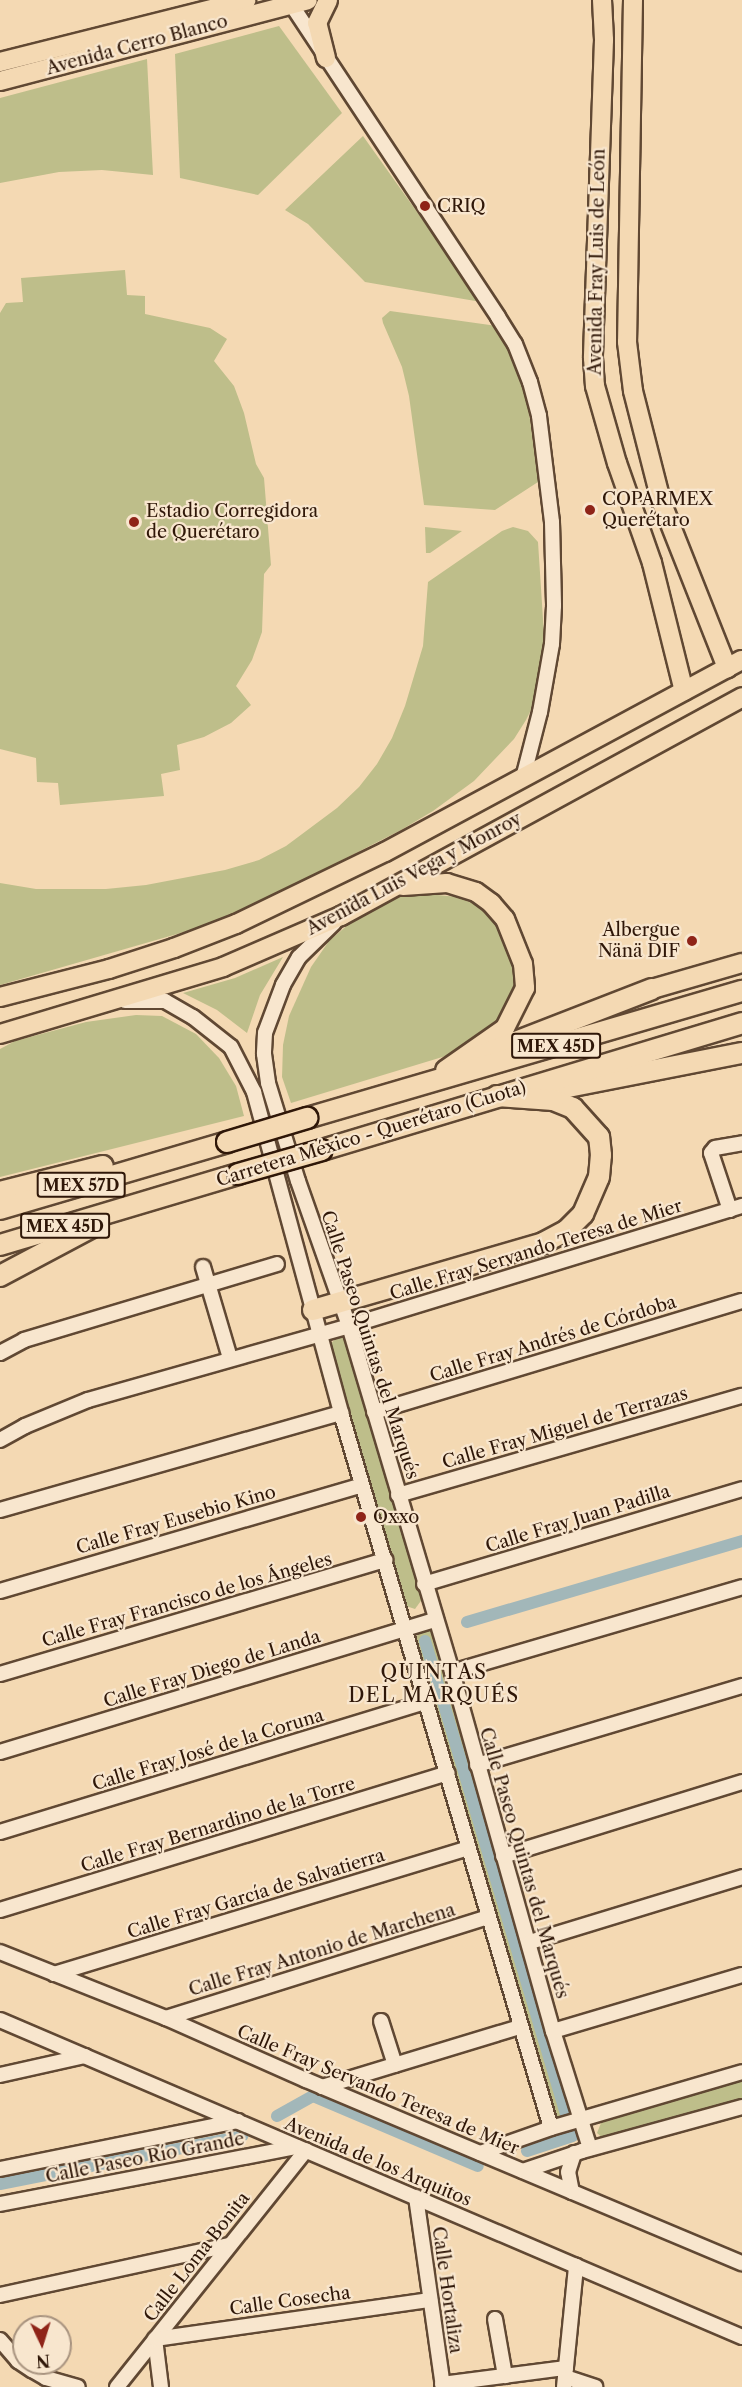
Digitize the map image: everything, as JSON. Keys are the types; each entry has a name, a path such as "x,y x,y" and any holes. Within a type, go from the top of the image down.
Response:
{"highway":[{"path":"369,1100 652,989"},
{"name":"Carretera México - Querétaro (Cuota)","path":"0,1209 742,991"},
{"name":"Carretera México - Querétaro (Cuota)","path":"0,1245 742,1023"},
{"path":"504,1094 549,1091 742,1053"},
{"path":"313,1310 341,1304 543,1243 566,1231 583,1214 599,1177 601,1155 599,1137 573,1108 553,1100 504,1094"},
{"name":"Carretera México - Querétaro (Cuota)","path":"0,1192 104,1166 162,1161"},
{"path":"0,1276 131,1206"}],"main road":[{"name":"Avenida Cerro Blanco","path":"0,62 246,0"},
{"path":"326,58 317,23 328,0"},
{"name":"Avenida Fray Luis de León","path":"602,0 604,40 593,358 596,386 651,562 684,691"},
{"name":"Avenida Fray Luis de León","path":"633,0 627,342 633,391 661,501 734,664"},
{"name":"Avenida Cerro Blanco","path":"0,81 300,2"},
{"path":"611,439 642,433"},
{"name":"Avenida Luis Vega y Monroy","path":"0,997 109,969 174,948 236,924 385,852 734,664"},
{"name":"Avenida Luis Vega y Monroy","path":"0,1032 23,1028 223,967 341,916 742,697"},
{"path":"392,887 447,883 476,892 491,903 505,919 523,964 525,988 505,1028 445,1070"},
{"path":"652,989 742,963"}],"street":[{"path":"300,2 326,58 351,91 515,344 539,416 552,522 554,606 552,644 540,712 523,778"},
{"name":"Calle Paseo Quintas del Marqués","path":"341,916 299,957 283,984 266,1033 264,1054 271,1094 349,1326 434,1620 452,1672 503,1856 530,1942 553,2031 590,2148"},
{"path":"102,1003 165,1001 201,1022 231,1047 254,1092 341,1413 551,2128"},
{"path":"736,1208 711,1153 715,1148 742,1143"},
{"name":"Calle Fray Servando Teresa de Mier","path":"0,1440 26,1426 88,1400 349,1326 736,1208"},
{"path":"0,1353 24,1340 277,1264"},
{"path":"203,1267 230,1358"},
{"name":"Calle Fray Andrés de Córdoba","path":"374,1412 742,1301"},
{"name":"Calle Fray Miguel de Terrazas","path":"398,1495 742,1396"},
{"path":"0,1510 341,1413"},
{"name":"Calle Fray Eusebio Kino","path":"0,1591 362,1485"},
{"name":"Calle Fray Juan Padilla","path":"424,1584 742,1489"},
{"name":"Calle Fray Francisco de los Ángeles","path":"0,1674 385,1560"},
{"path":"452,1672 742,1587"},
{"name":"Calle Fray Diego de Landa","path":"0,1752 434,1620"},
{"path":"477,1765 742,1686"},
{"name":"Calle Fray José de la Coruna","path":"0,1832 426,1702"},
{"name":"Calle Fray Bernardino de la Torre","path":"0,1910 447,1773"},
{"path":"503,1856 742,1782"},
{"name":"Calle Fray García de Salvatierra","path":"54,1974 468,1848"},
{"path":"530,1942 742,1878"},
{"name":"Calle Fray Antonio de Marchena","path":"166,2018 489,1917"},
{"name":"Calle Fray Servando Teresa de Mier","path":"0,1952 166,2018 322,2087 572,2192 738,2258"},
{"path":"553,2031 742,1976"},
{"name":"Avenida de los Arquitos","path":"0,2020 742,2337"},
{"path":"381,2021 395,2064"},
{"path":"322,2087 520,2027"},
{"path":"0,2075 86,2056"},
{"path":"480,2153 551,2128 742,2072"},
{"path":"523,2171 590,2148 742,2107"},
{"name":"Calle Paseo Río Grande","path":"0,2169 238,2121"},
{"name":"Calle Paseo Río Grande","path":"0,2204 301,2148"},
{"name":"Calle Loma Bonita","path":"117,2387 229,2245 301,2148"},
{"path":"572,2192 568,2172 574,2153"},
{"name":"Calle Hortaliza","path":"416,2197 442,2385"},
{"path":"0,2295 229,2245"},
{"path":"565,2378 576,2266"},
{"name":"Calle Cosecha","path":"155,2339 430,2300"},
{"path":"495,2319 504,2376"},
{"path":"155,2339 161,2387"},
{"path":"0,2340 18,2361 32,2370 46,2378 78,2387"},
{"path":"442,2385 504,2376 565,2378 595,2387"}],"green space":[{"path":"279,26 342,113 258,195 180,178 175,54"},
{"path":"147,59 153,175 102,170 59,172 0,183 0,98"},
{"path":"363,136 481,302 365,282 308,224 285,210"},
{"name":"Estadio Corregidora de Querétaro","path":"125,270 127,295 145,296 145,314 210,328 227,339 214,361 234,386 244,413 256,464 264,478 271,565 264,574 262,632 252,660 236,686 251,705 231,723 204,737 177,745 180,770 161,774 164,796 60,805 58,783 37,782 36,758 0,749 0,313 6,303 23,302 21,278"},
{"path":"390,311 497,326 517,368 528,404 538,482 495,510 424,505 409,396 402,367 382,318"},
{"path":"425,527 462,531 430,553 426,553"},
{"path":"513,527 528,531 538,542 545,650 537,698 526,720 514,739 474,781 433,811 401,830 244,910 191,930 0,985 0,883 36,889 106,889 146,885 225,870 259,860 286,846 337,808 359,787 377,764 392,738 405,706 423,646 428,582 502,531"},
{"path":"427,894 458,897 485,909 504,933 513,959 516,987 504,1019 479,1041 449,1055 291,1103 282,1077 283,1045 289,1016 311,967 329,941 350,923 396,897"},
{"path":"283,957 260,995 247,1033 217,1010 183,993 235,978"},
{"path":"136,1015 162,1016 196,1034 219,1058 236,1086 244,1116 0,1177 0,1049 15,1041 86,1022"},
{"path":"336,1338 349,1339 423,1598 415,1609 403,1605 327,1348"},
{"path":"422,1631 432,1631 574,2111 574,2119 561,2122 554,2116 414,1639"},
{"path":"742,2081 742,2101 606,2141 597,2133 601,2123"}],"waterway":[{"path":"467,1622 742,1541"},
{"path":"425,1641 566,2114"},
{"path":"277,2116 313,2096 478,2166"},
{"path":"0,2184 242,2136"},
{"path":"527,2151 573,2136"}],"place":[{"name":"CRIQ","path":"425,206"},
{"name":"COPARMEX Querétaro","path":"590,510"},
{"name":"Estadio Corregidora de Querétaro","path":"134,522"},
{"name":"Albergue Nänä DIF","path":"692,941"},
{"name":"Oxxo","path":"361,1517"}],"district":[{"name":"QUINTAS DEL MARQUÉS","path":"434,1684"}]}
